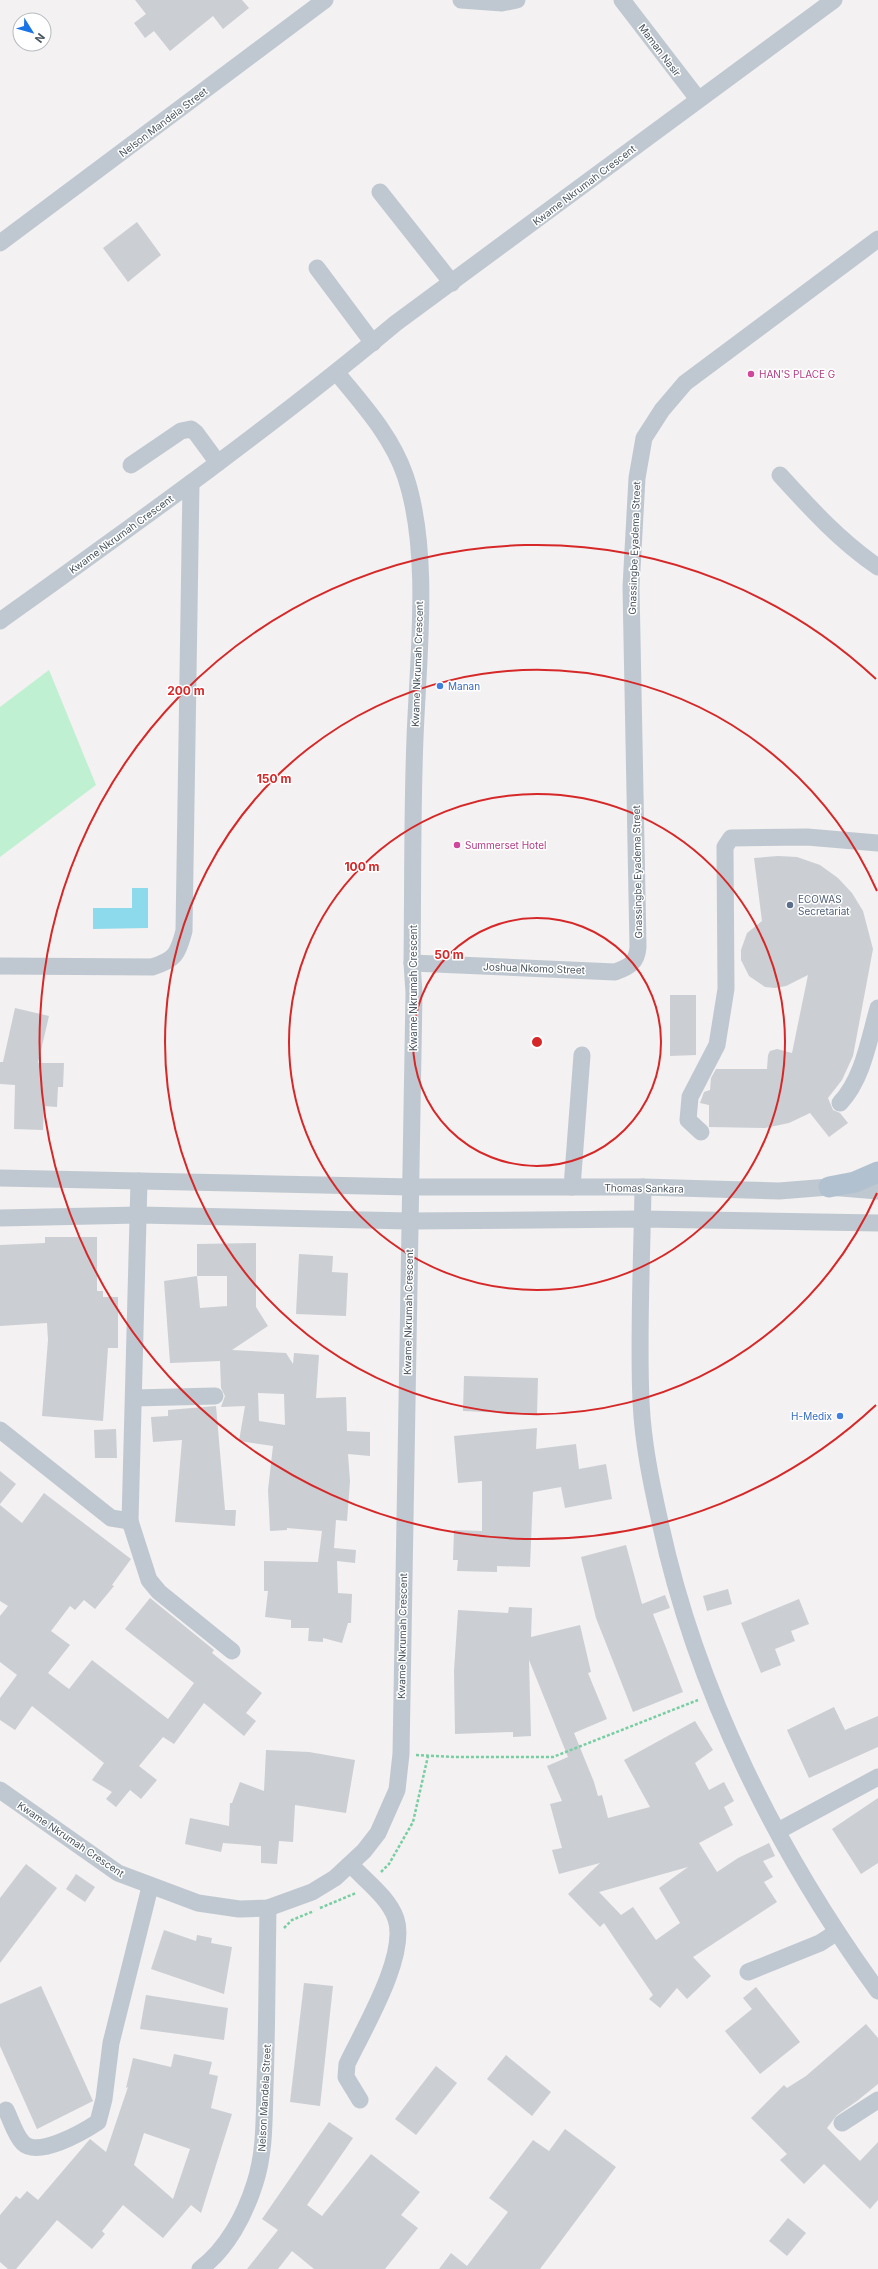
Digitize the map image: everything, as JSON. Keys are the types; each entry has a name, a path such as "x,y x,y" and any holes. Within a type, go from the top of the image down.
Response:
{"main road":[{"path":"829,1187 856,1182 878,1172"}],"street":[{"name":"Nelson Mandela Street","path":"0,243 325,0"},
{"path":"461,0 502,3 517,0"},
{"name":"Maman Nasir","path":"622,0 698,99"},
{"name":"Kwame Nkrumah Crescent","path":"0,622 218,463 337,373 373,343 452,283 698,99 834,0"},
{"path":"380,192 452,283"},
{"name":"Gnassingbe Eyadema Street","path":"630,966 636,959 638,947 631,588 637,478 644,438 662,410 684,383 878,239"},
{"path":"317,268 373,343"},
{"name":"Kwame Nkrumah Crescent","path":"0,1790 118,1873 150,1887 198,1903 239,1909 268,1908 312,1892 335,1878 351,1865 378,1833 397,1790 401,1754 414,993 412,963 414,750 420,580 415,512 405,474 387,436 337,373"},
{"path":"131,465 181,431 191,429 218,463"},
{"path":"780,475 832,530 856,552 878,567"},
{"path":"0,966 152,967 169,962 179,950 184,931 191,483"},
{"path":"701,1132 688,1120 690,1097 717,1045 726,989 725,847 731,838 807,837 878,843"},
{"name":"Joshua Nkomo Street","path":"412,963 615,972 630,966"},
{"path":"840,1103 848,1094 861,1064 878,1008"},
{"path":"572,1187 582,1055"},
{"name":"Thomas Sankara","path":"0,1178 410,1187 643,1187 779,1191 829,1187 878,1191"},
{"path":"138,1181 139,1215 130,1521 148,1580 159,1592 232,1651"},
{"path":"643,1187 641,1403 650,1474 669,1562 687,1625 712,1694 778,1831 807,1885 836,1932 878,1991"},
{"path":"0,1218 139,1215 410,1221 642,1219 878,1223"},
{"path":"134,1398 215,1396"},
{"path":"0,1430 111,1518 130,1521"},
{"path":"778,1831 878,1777"},
{"path":"351,1865 389,1905 396,1919 397,1951 392,1968 346,2064 346,2078 360,2100"},
{"path":"6,2110 20,2139 29,2148 37,2148 66,2140 98,2122 104,2099 111,2043 150,1887"},
{"name":"Nelson Mandela Street","path":"200,2269 209,2262 230,2236 246,2208 255,2182 263,2145 267,2042 268,1908"},
{"path":"748,1972 820,1943 836,1932"},
{"path":"842,2123 878,2100"}],"path":[{"path":"401,1754 428,1756 553,1756 712,1694"},
{"path":"283,1932 292,1920 360,1892 389,1864 413,1822 428,1756"}],"green space":[{"path":"49,670 96,785 0,857 0,707"}],"water":[{"path":"132,888 148,888 148,928 93,929 93,908 132,908"}],"building":[{"path":"135,0 242,0 249,8 223,29 213,16 170,51 154,31 145,38 134,23 146,14"},
{"path":"137,222 161,255 128,282 103,248"},
{"path":"778,856 797,857 820,865 838,878 852,893 863,911 873,949 853,1056 842,1080 828,1098 833,1110 840,1113 848,1123 829,1137 810,1113 789,1123 765,1128 709,1127 709,1105 700,1103 704,1092 710,1090 711,1078 716,1069 767,1069 768,1055 770,1051 777,1049 792,1053 808,975 786,986 775,988 765,987 749,976 741,960 741,950 747,933 762,921 754,858"},
{"path":"670,995 696,995 696,1055 670,1056"},
{"path":"15,1008 49,1016 38,1063 64,1063 63,1087 58,1087 57,1107 44,1106 43,1130 14,1129 15,1085 0,1084 0,1062 3,1062"},
{"path":"45,1237 97,1237 97,1291 103,1291 103,1297 118,1297 118,1348 108,1348 103,1421 42,1416 48,1340 47,1323 0,1326 0,1245 45,1243"},
{"path":"256,1243 256,1307 268,1326 232,1350 286,1353 293,1364 294,1353 319,1355 316,1398 346,1397 347,1431 370,1432 370,1456 348,1454 350,1481 347,1521 336,1520 334,1548 356,1550 355,1563 337,1561 338,1593 352,1594 351,1623 348,1623 342,1643 323,1638 323,1642 308,1641 309,1628 291,1628 291,1620 265,1617 268,1591 264,1591 264,1561 318,1562 322,1531 287,1528 287,1530 270,1531 268,1490 273,1446 239,1441 245,1406 221,1407 225,1396 221,1388 220,1361 170,1363 164,1281 197,1276 197,1244","holes":["197,1276 227,1276 227,1306 200,1308","258,1393 284,1394 285,1425 259,1421"]},
{"path":"299,1254 333,1256 332,1272 348,1273 346,1316 296,1314"},
{"path":"464,1376 538,1378 537,1414 463,1411"},
{"path":"216,1406 225,1510 236,1510 235,1526 175,1522 182,1440 153,1442 151,1417 168,1416 168,1410"},
{"path":"537,1428 536,1449 576,1444 579,1469 606,1464 612,1499 565,1508 561,1487 533,1492 530,1567 497,1566 497,1572 457,1571 458,1560 453,1560 454,1530 482,1531 482,1481 458,1483 454,1436"},
{"path":"116,1429 117,1458 95,1458 94,1430"},
{"path":"0,1471 16,1484 0,1504"},
{"path":"44,1493 131,1559 112,1585 114,1586 95,1609 84,1600 75,1610 70,1606 51,1631 70,1645 48,1673 69,1689 92,1660 168,1719 194,1683 125,1629 150,1598 214,1650 212,1653 262,1693 246,1713 256,1721 244,1736 204,1703 174,1744 163,1737 139,1766 157,1780 141,1799 130,1790 116,1807 106,1799 112,1792 92,1780 104,1763 32,1706 15,1730 0,1720 0,1698 17,1675 0,1662 0,1616 8,1606 0,1601 0,1505 22,1523"},
{"path":"626,1545 642,1604 665,1595 670,1608 653,1614 683,1692 633,1712 596,1618 581,1557"},
{"path":"728,1589 732,1604 707,1611 703,1596"},
{"path":"799,1599 809,1624 791,1631 795,1641 775,1649 781,1665 761,1673 741,1623"},
{"path":"509,1607 532,1608 531,1637 580,1625 591,1672 588,1673 607,1719 574,1733 594,1782 598,1796 602,1795 608,1818 650,1807 624,1760 695,1721 713,1750 695,1763 709,1790 724,1782 734,1801 724,1807 733,1825 699,1843 717,1872 738,1858 769,1843 775,1856 763,1861 773,1877 764,1882 777,1902 693,1957 711,1976 687,1999 677,1988 660,2008 649,1999 653,1995 604,1923 600,1927 568,1894 600,1863 559,1874 552,1850 562,1848 550,1804 562,1801 547,1766 568,1757 529,1660 531,1736 513,1737 513,1732 455,1734 454,1671 458,1610 508,1613","holes":["688,1867 659,1888 680,1923 656,1940 633,1907 621,1915 599,1892"]},
{"path":"834,1707 845,1730 878,1716 878,1747 809,1778 787,1730"},
{"path":"266,1750 309,1752 355,1760 346,1813 295,1805 293,1842 279,1841 277,1864 261,1863 261,1846 223,1843 221,1852 185,1844 190,1818 229,1826 230,1803 232,1803 240,1782 264,1791"},
{"path":"878,1798 878,1863 861,1874 832,1829"},
{"path":"26,1864 57,1888 0,1963 0,1898"},
{"path":"76,1874 95,1887 85,1902 66,1889"},
{"path":"164,1930 196,1941 197,1935 212,1938 211,1943 232,1947 224,1994 151,1969"},
{"path":"304,1983 333,1986 320,2106 290,2102"},
{"path":"41,1986 93,2101 37,2129 0,2046 0,2004"},
{"path":"756,1987 800,2042 760,2074 725,2031 752,2009 743,1998"},
{"path":"146,1995 228,2008 224,2040 140,2029"},
{"path":"866,2024 878,2038 878,2084 837,2115 827,2128 860,2161 878,2142 878,2200 870,2209 824,2164 804,2184 780,2160 787,2154 751,2118 784,2085 787,2088 806,2076"},
{"path":"174,2054 212,2062 209,2074 218,2076 211,2108 232,2114 201,2213 191,2205 163,2238 123,2205 102,2231 105,2234 92,2249 57,2220 16,2269 8,2269 0,2262 0,2215 16,2196 20,2199 27,2191 38,2200 90,2139 106,2152 128,2087 126,2088 133,2058 171,2067","holes":["144,2133 190,2149 173,2199 134,2165"]},
{"path":"506,2055 551,2092 532,2116 487,2079"},
{"path":"436,2066 457,2083 416,2135 395,2119"},
{"path":"329,2122 353,2138 307,2205 322,2216 371,2154 420,2192 401,2215 418,2228 385,2269 314,2269 292,2251 278,2269 247,2269 278,2230 262,2219"},
{"path":"565,2129 616,2167 540,2269 439,2269 451,2253 467,2266 508,2212 489,2198 533,2140 549,2151"},
{"path":"788,2218 806,2233 787,2256 769,2241"}],"place":[{"name":"HAN'S PLACE G","path":"751,374"},
{"name":"Manan","path":"440,686"},
{"name":"Summerset Hotel","path":"457,845"},
{"name":"ECOWAS Secretariat","path":"790,905"},
{"name":"H-Medix","path":"840,1416"}]}
